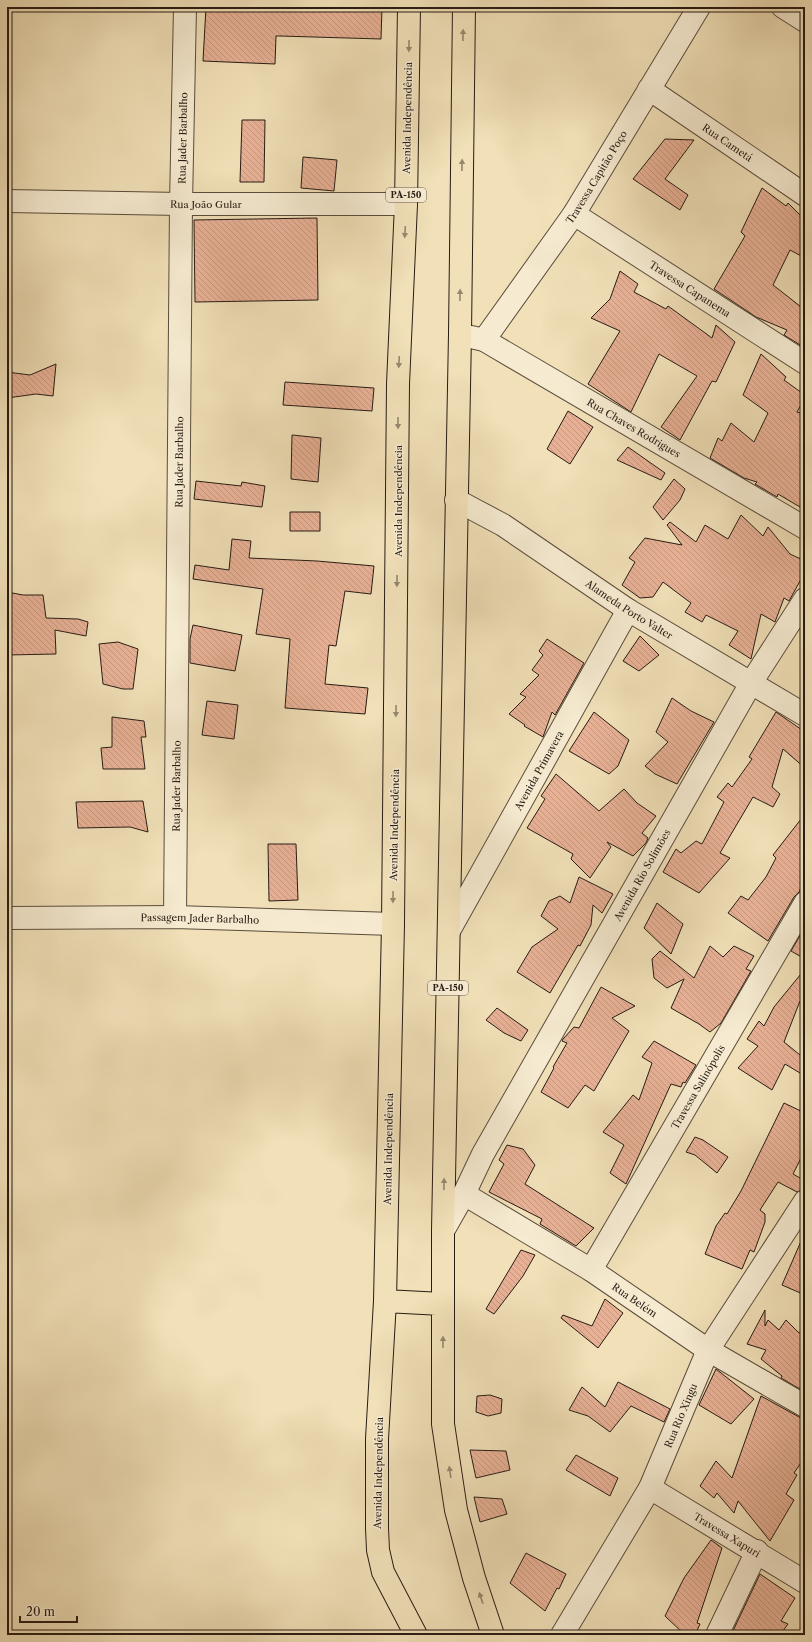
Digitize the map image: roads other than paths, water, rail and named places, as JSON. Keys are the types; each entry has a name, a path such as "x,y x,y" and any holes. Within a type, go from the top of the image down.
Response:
{"main road":[{"name":"Avenida Independência","path":"409,7 406,204 398,384 393,924 385,1301 377,1439 378,1550 383,1572 416,1635"},
{"name":"PA-150","path":"464,7 460,334 443,1231 443,1424 454,1502 474,1578 493,1635"},
{"path":"385,1301 442,1304"}],"street":[{"name":"Rua Jader Barbalho","path":"175,917 185,7"},
{"name":"Travessa Capitão Poço","path":"484,340 574,214 699,7"},
{"path":"782,7 805,21"},
{"name":"Rua Cametá","path":"649,89 805,195"},
{"name":"Rua João Gular","path":"7,201 182,204 406,204"},
{"name":"Travessa Capanema","path":"574,214 805,363"},
{"name":"Rua Chaves Rodrigues","path":"460,334 484,340 805,528"},
{"name":"Alameda Porto Valter","path":"456,500 502,525 628,610 805,715"},
{"name":"Avenida Rio Solimões","path":"464,1194 483,1154 751,683 805,599"},
{"name":"Avenida Primavera","path":"449,931 628,610"},
{"name":"Travessa Salinópolis","path":"591,1270 805,903"},
{"name":"Passagem Jader Barbalho","path":"7,918 175,917 393,924"},
{"path":"443,1231 464,1194"},
{"name":"Rua Belém","path":"464,1194 591,1270 708,1350 805,1406"},
{"name":"Rua Rio Xingu","path":"562,1635 650,1488 708,1350 798,1230 805,1200"},
{"name":"Travessa Xapuri","path":"650,1488 757,1551 805,1582"},
{"path":"717,1635 757,1551"}]}
